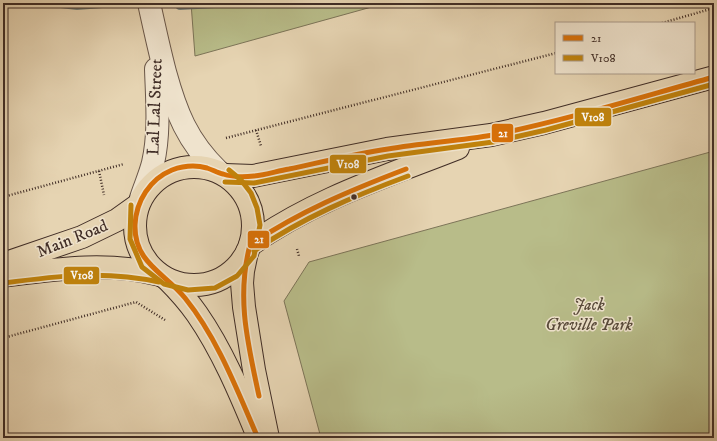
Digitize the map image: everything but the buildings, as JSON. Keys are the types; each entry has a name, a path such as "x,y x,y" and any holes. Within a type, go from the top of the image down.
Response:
{"main road":[{"path":"258,438 230,373 197,314 164,277 146,261 137,244 134,225 140,202 147,189 155,181 174,169 185,167 196,166 221,173 253,176 387,149 491,135 544,123 714,76"},
{"path":"164,277 182,284 190,285 206,284 221,278 240,263 249,247 287,221 335,197 491,135"},
{"path":"221,173 240,188 249,206 253,225 243,271 244,307 254,370 268,438"},
{"name":"Main Road","path":"3,264 82,237 116,220 140,202"},
{"name":"Main Road","path":"3,276 66,267 85,266 143,270 164,277"}],"street":[{"name":"Lal Lal Street","path":"149,3 156,38 173,99 182,123 189,137 203,156 221,173"},
{"name":"Lal Lal Street","path":"140,202 153,163 155,148 157,112 156,38"}],"path":[{"path":"665,22 714,8"},
{"path":"220,140 555,53"},
{"path":"3,197 130,162"},
{"path":"3,338 136,302 168,322 197,314"}],"green space":[{"path":"191,3 386,3 195,56"},
{"name":"Jack Greville Park","path":"714,151 714,438 321,438 284,301 309,262"}],"waterway":[{"path":"61,3 77,5 102,3"},
{"path":"180,5 215,3"}],"transit line":[{"name":"21","path":"258,438 226,365 207,330 185,298 152,266 140,249 136,238 136,216 141,199 157,179 172,170 190,166 207,168 230,176 243,177 376,151 493,135 576,115 714,77"},
{"name":"V108","path":"225,182 254,183 388,156 493,142 546,130 714,84"},
{"name":"21","path":"259,396 245,321 244,284 250,245 287,222 325,202 406,169"},
{"name":"V108","path":"131,205 130,239 142,267 164,284 188,290 215,288 237,276 254,256 260,225 257,208 251,193 241,180 229,170"},
{"name":"V108","path":"254,251 272,239 310,218 408,176"},
{"name":"V108","path":"4,283 81,275 119,276 159,282"}]}
